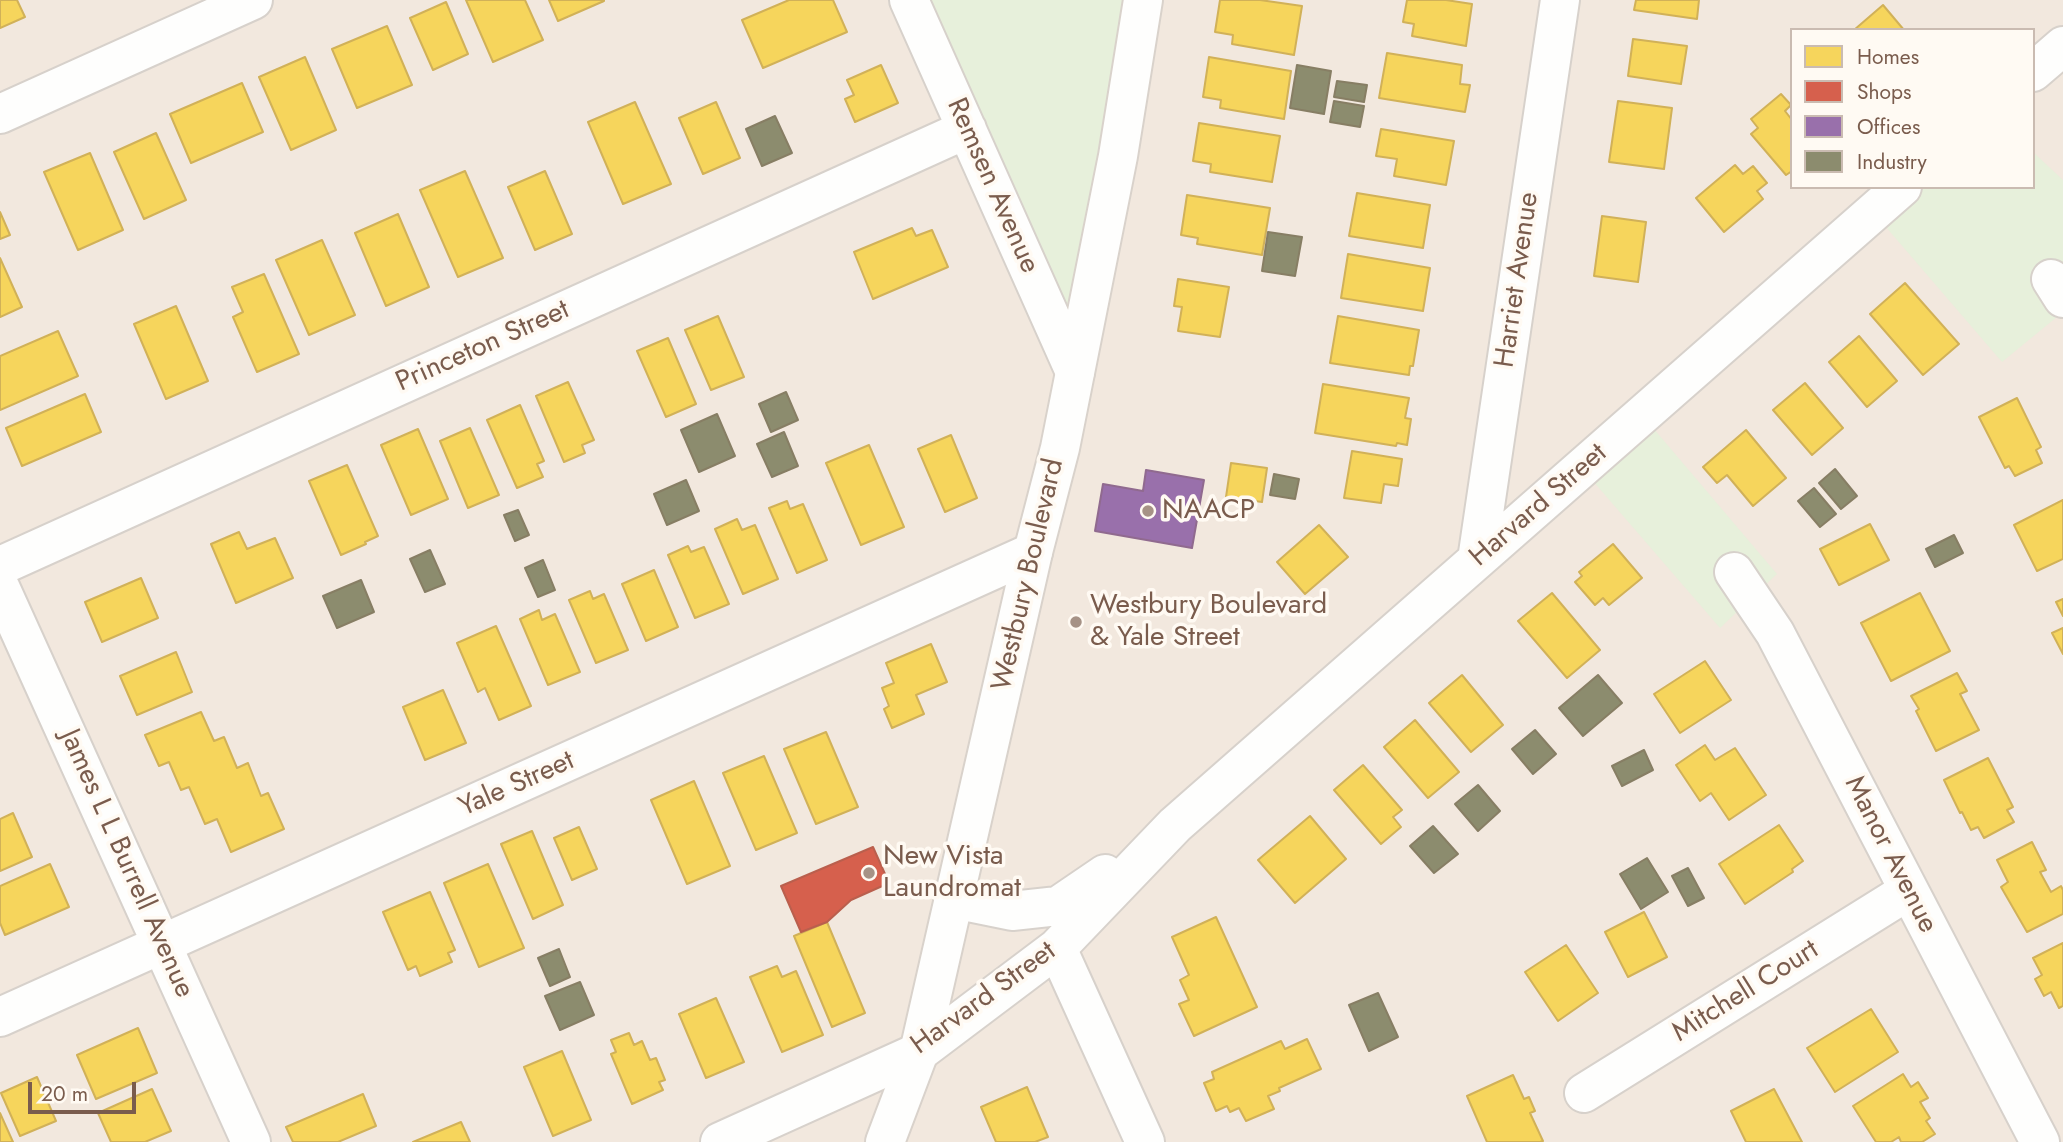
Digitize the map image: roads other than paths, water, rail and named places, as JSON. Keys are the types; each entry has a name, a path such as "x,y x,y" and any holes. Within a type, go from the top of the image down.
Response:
{"street":[{"path":"0,114 253,0"},
{"name":"Remsen Avenue","path":"909,0 1074,372"},
{"name":"Westbury Boulevard","path":"885,1142 919,1052 1059,448 1118,156 1143,0"},
{"name":"Harriet Avenue","path":"1477,561 1560,0"},
{"path":"2035,70 2063,46"},
{"name":"Princeton Street","path":"0,566 967,129"},
{"name":"Harvard Street","path":"720,1142 919,1052 1057,948 1175,825 1900,189"},
{"name":"Yale Street","path":"0,1017 1033,552"},
{"name":"Manor Avenue","path":"1734,572 1775,633 2039,1142"},
{"name":"James L L Burrell Avenue","path":"0,587 251,1142"},
{"name":"Harvard Street","path":"954,899 1012,911 1058,906 1175,825"},
{"name":"Mitchell Court","path":"1584,1093 1908,891"},
{"path":"1057,948 1145,1142"}],"place":[{"name":"NAACP","path":"1148,511"},
{"name":"Westbury Boulevard & Yale Street","path":"1076,622"},
{"name":"New Vista Laundromat","path":"869,873"}]}
